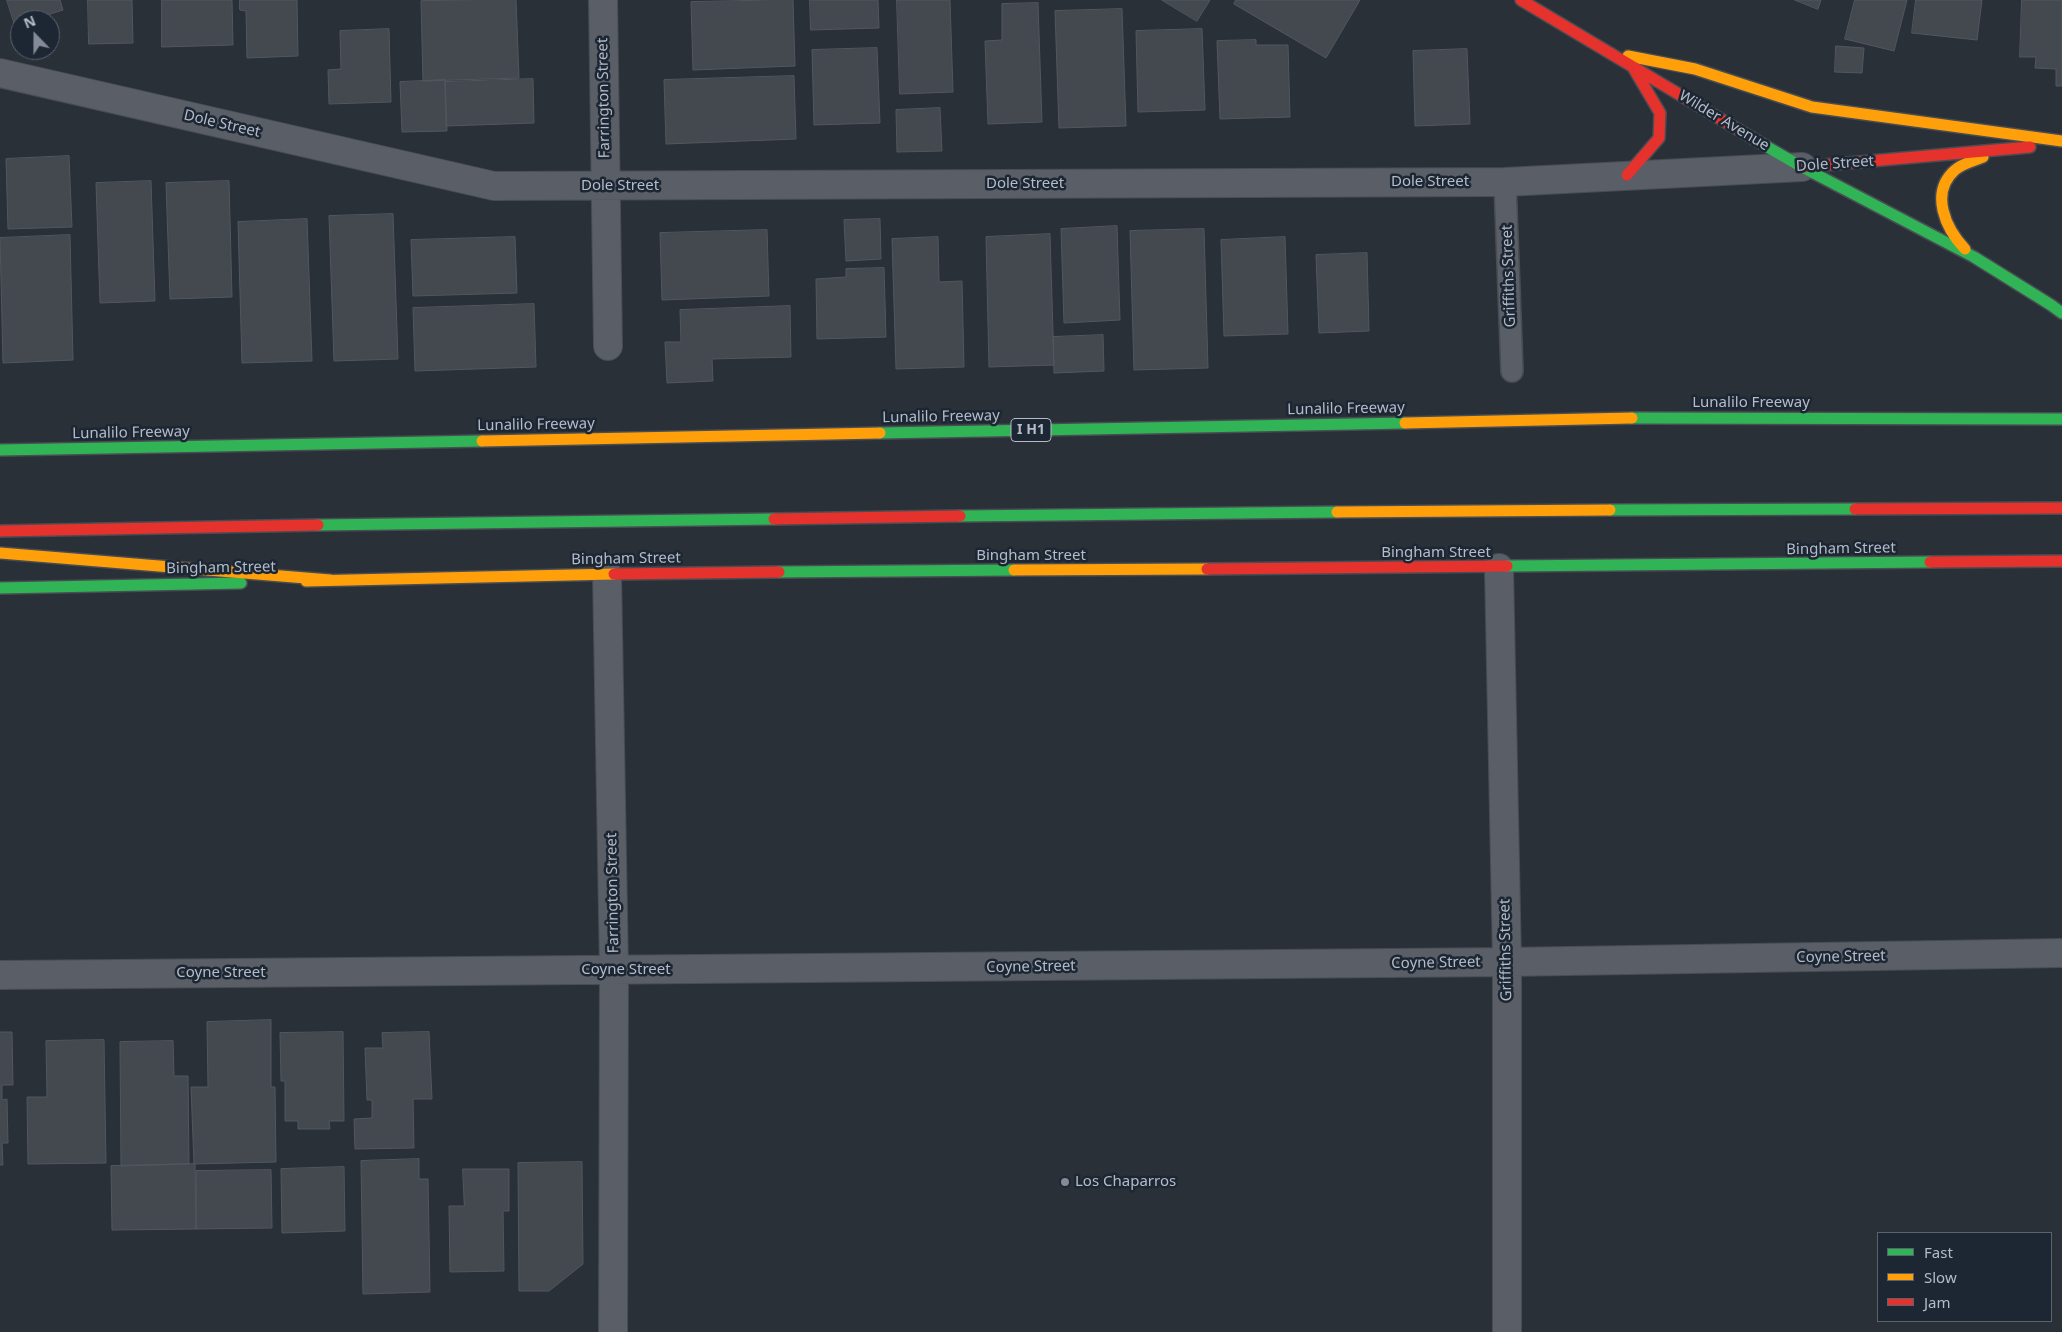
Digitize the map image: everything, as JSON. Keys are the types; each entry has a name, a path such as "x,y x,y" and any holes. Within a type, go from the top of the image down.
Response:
{"main road":[{"name":"Wilder Avenue","path":"1521,0 1802,167 1974,258 2058,308"},
{"path":"1610,53 1695,69 1751,89 1812,107 2062,142"},
{"path":"1627,176 1658,138 1660,112 1632,66"},
{"name":"Dole Street","path":"1802,167 1993,152 2062,142"},
{"path":"1974,258 1955,240 1942,219 1942,192 1952,171 1993,152"},
{"name":"Lunalilo Freeway","path":"0,450 1692,417 2062,419"},
{"path":"0,532 666,518 1660,509 2062,508"},
{"path":"0,554 330,580"},
{"name":"Bingham Street","path":"0,588 607,574 1499,568 2062,561"}],"street":[{"name":"Farrington Street","path":"603,0 608,346"},
{"name":"Dole Street","path":"0,73 494,186 1505,182 1802,167"},
{"name":"Griffiths Street","path":"1499,568 1507,962 1507,1332"},
{"name":"Farrington Street","path":"607,574 614,970 613,1332"},
{"name":"Coyne Street","path":"0,974 1507,962 2062,953"}],"lane":[{"name":"Griffiths Street","path":"1505,182 1512,371"}],"building":[{"path":"7,0 60,0 63,10 60,11 10,10"},
{"path":"88,0 132,0 133,43 89,44"},
{"path":"162,0 232,0 233,45 162,47"},
{"path":"240,0 297,0 298,56 247,58 246,11 240,10"},
{"path":"516,0 519,78 423,81 421,1"},
{"path":"793,0 795,66 693,70 691,2"},
{"path":"810,0 878,0 879,28 811,30"},
{"path":"897,0 950,0 953,92 900,94"},
{"path":"1162,0 1210,0 1197,21"},
{"path":"1236,0 1360,0 1326,58 1234,4"},
{"path":"1795,0 1821,0 1818,9"},
{"path":"1855,0 1907,0 1894,51 1845,39"},
{"path":"1916,0 1982,0 1977,40 1912,33"},
{"path":"2022,0 2062,0 2062,86 2056,86 2056,69 2035,68 2036,57 2020,57"},
{"path":"1038,3 1042,122 988,124 985,41 1002,40 1002,4"},
{"path":"1122,9 1126,126 1059,128 1055,11"},
{"path":"389,29 391,102 329,104 328,70 341,69 340,31"},
{"path":"1202,29 1205,110 1138,112 1136,31"},
{"path":"1256,40 1256,45 1288,45 1290,117 1220,119 1217,41"},
{"path":"1836,46 1864,48 1862,73 1835,72"},
{"path":"877,48 880,123 814,125 812,50"},
{"path":"1467,49 1470,124 1415,126 1413,51"},
{"path":"794,76 796,139 666,144 664,80"},
{"path":"533,79 534,123 446,126 445,82"},
{"path":"445,80 447,131 402,132 400,82"},
{"path":"940,108 942,151 897,152 896,110"},
{"path":"69,156 72,227 8,229 6,159"},
{"path":"151,181 155,301 100,303 96,183"},
{"path":"229,181 232,297 170,299 166,183"},
{"path":"393,214 398,359 334,361 329,216"},
{"path":"307,219 312,361 242,363 238,222"},
{"path":"880,219 881,259 846,261 844,220"},
{"path":"1117,226 1120,320 1064,323 1061,229"},
{"path":"1204,229 1208,368 1134,370 1130,231"},
{"path":"767,230 769,296 662,300 660,233"},
{"path":"1050,234 1054,365 989,367 986,237"},
{"path":"70,235 73,360 3,363 0,238"},
{"path":"515,237 517,293 413,296 411,240"},
{"path":"938,237 939,282 962,281 964,367 896,369 892,239"},
{"path":"1285,237 1288,334 1224,336 1221,240"},
{"path":"1367,253 1369,331 1319,333 1316,255"},
{"path":"884,268 886,337 817,339 816,279 846,277 846,269"},
{"path":"534,304 536,367 415,371 413,308"},
{"path":"790,306 791,357 712,359 713,381 667,383 665,342 681,342 680,310"},
{"path":"1103,335 1104,371 1054,373 1053,337"},
{"path":"271,1020 271,1087 275,1087 276,1162 194,1164 191,1087 208,1087 207,1022"},
{"path":"0,1032 12,1032 13,1085 2,1085 2,1100 7,1099 8,1143 2,1143 3,1165 0,1165"},
{"path":"343,1032 344,1121 329,1121 330,1129 298,1129 298,1121 285,1121 285,1081 281,1081 280,1033"},
{"path":"429,1032 432,1099 413,1099 414,1148 355,1149 354,1119 372,1118 372,1100 367,1100 365,1048 383,1048 382,1033"},
{"path":"104,1040 106,1163 28,1164 27,1097 47,1097 46,1041"},
{"path":"173,1041 174,1076 188,1076 189,1164 121,1166 120,1042"},
{"path":"419,1159 419,1179 428,1179 430,1292 363,1294 361,1161"},
{"path":"582,1162 583,1264 549,1291 519,1291 518,1163"},
{"path":"195,1164 196,1229 112,1230 111,1166"},
{"path":"344,1167 345,1231 282,1233 281,1169"},
{"path":"463,1169 509,1169 509,1211 503,1211 504,1271 450,1272 449,1206 464,1206"},
{"path":"271,1170 272,1228 196,1229 196,1171"}],"traffic: fast":[{"path":"1764,145 1802,167 1974,257 2051,305"},
{"path":"2051,305 2062,313"},
{"path":"1632,418 2062,419"},
{"path":"880,433 1405,423"},
{"path":"0,450 482,441"},
{"path":"1610,510 1855,509"},
{"path":"960,516 1337,512"},
{"path":"318,525 774,519"},
{"path":"1507,566 1930,562"},
{"path":"779,572 1014,570"},
{"path":"0,588 241,583"}],"traffic: slow":[{"path":"1628,56 1695,69 1812,107 2062,141"},
{"path":"1965,249 1952,231 1943,211 1943,189 1947,179 1955,170 1983,157"},
{"path":"1405,423 1632,418"},
{"path":"482,441 880,433"},
{"path":"1337,512 1610,510"},
{"path":"0,553 330,580"},
{"path":"1014,570 1207,569"},
{"path":"306,581 614,574"}],"traffic: jam":[{"path":"1521,0 1764,145"},
{"path":"1627,175 1659,138 1660,113 1634,69"},
{"path":"1802,167 2030,147"},
{"path":"1855,509 2062,508"},
{"path":"774,519 960,516"},
{"path":"0,531 318,525"},
{"path":"1930,562 2062,561"},
{"path":"1207,569 1507,566"},
{"path":"614,574 779,572"}],"place":[{"name":"Los Chaparros","path":"1065,1182"}]}
